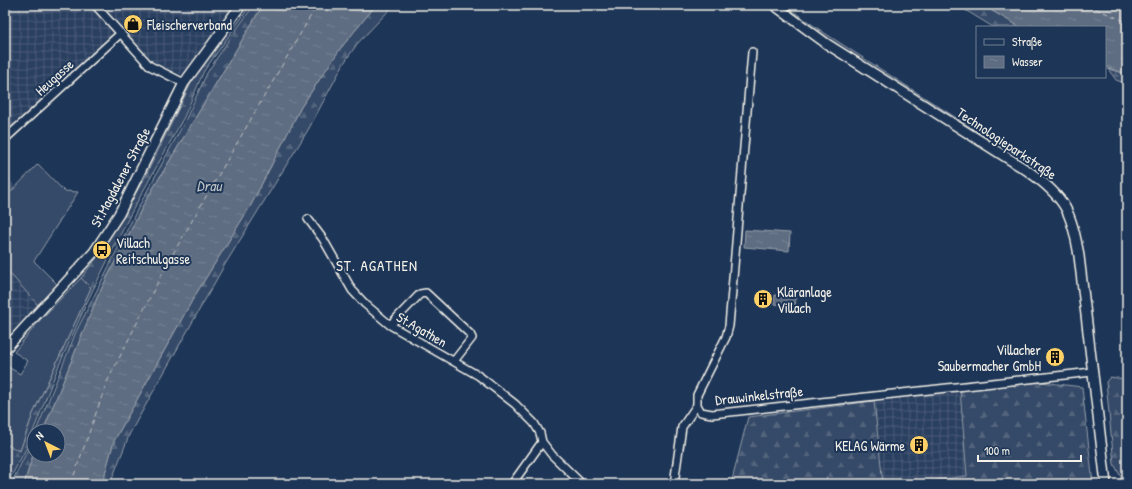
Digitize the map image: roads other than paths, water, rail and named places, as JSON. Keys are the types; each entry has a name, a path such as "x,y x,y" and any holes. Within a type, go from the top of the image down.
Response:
{"street":[{"path":"95,5 150,66 184,84"},
{"name":"St.Magdalener Straße","path":"5,350 94,252 119,214 184,84 241,5"},
{"name":"Technologieparkstraße","path":"774,5 827,44 1028,171 1052,188 1060,198 1072,220 1076,236 1106,484"},
{"name":"Heugasse","path":"5,139 121,33"},
{"name":"Drauwinkelstraße","path":"752,52 729,326 726,337 701,384 697,396 697,405 701,412 712,414 1092,372"},
{"name":"St.Agathen","path":"308,219 324,239 352,290 365,304 390,325 441,356 454,361 479,376 514,404 534,423 540,433 542,442 552,454 582,484"},
{"path":"390,325 420,294 426,293 470,334 472,338 470,343 454,361"},
{"path":"674,484 682,428 697,405"},
{"path":"512,484 542,442"}],"water":[{"name":"Drau","path":"263,5 376,5 340,49 301,107 251,205 194,297 114,441 102,484 24,484 31,463 66,463 66,423 46,423 97,298 145,202"},
{"path":"982,5 1127,5 1127,74 1106,67 1106,26 1018,26"},
{"path":"745,230 790,233 789,251 744,247"},
{"path":"775,295 796,297 795,306 774,304"}],"place":[{"name":"Fleischerverband","path":"133,24"},
{"name":"Villach Reitschulgasse","path":"102,250"},
{"name":"Kläranlage Villach","path":"763,299"},
{"name":"Villacher Saubermacher GmbH","path":"1055,357"},
{"name":"KELAG Wärme","path":"919,445"}],"district":[{"name":"ST. AGATHEN","path":"377,265"}]}
